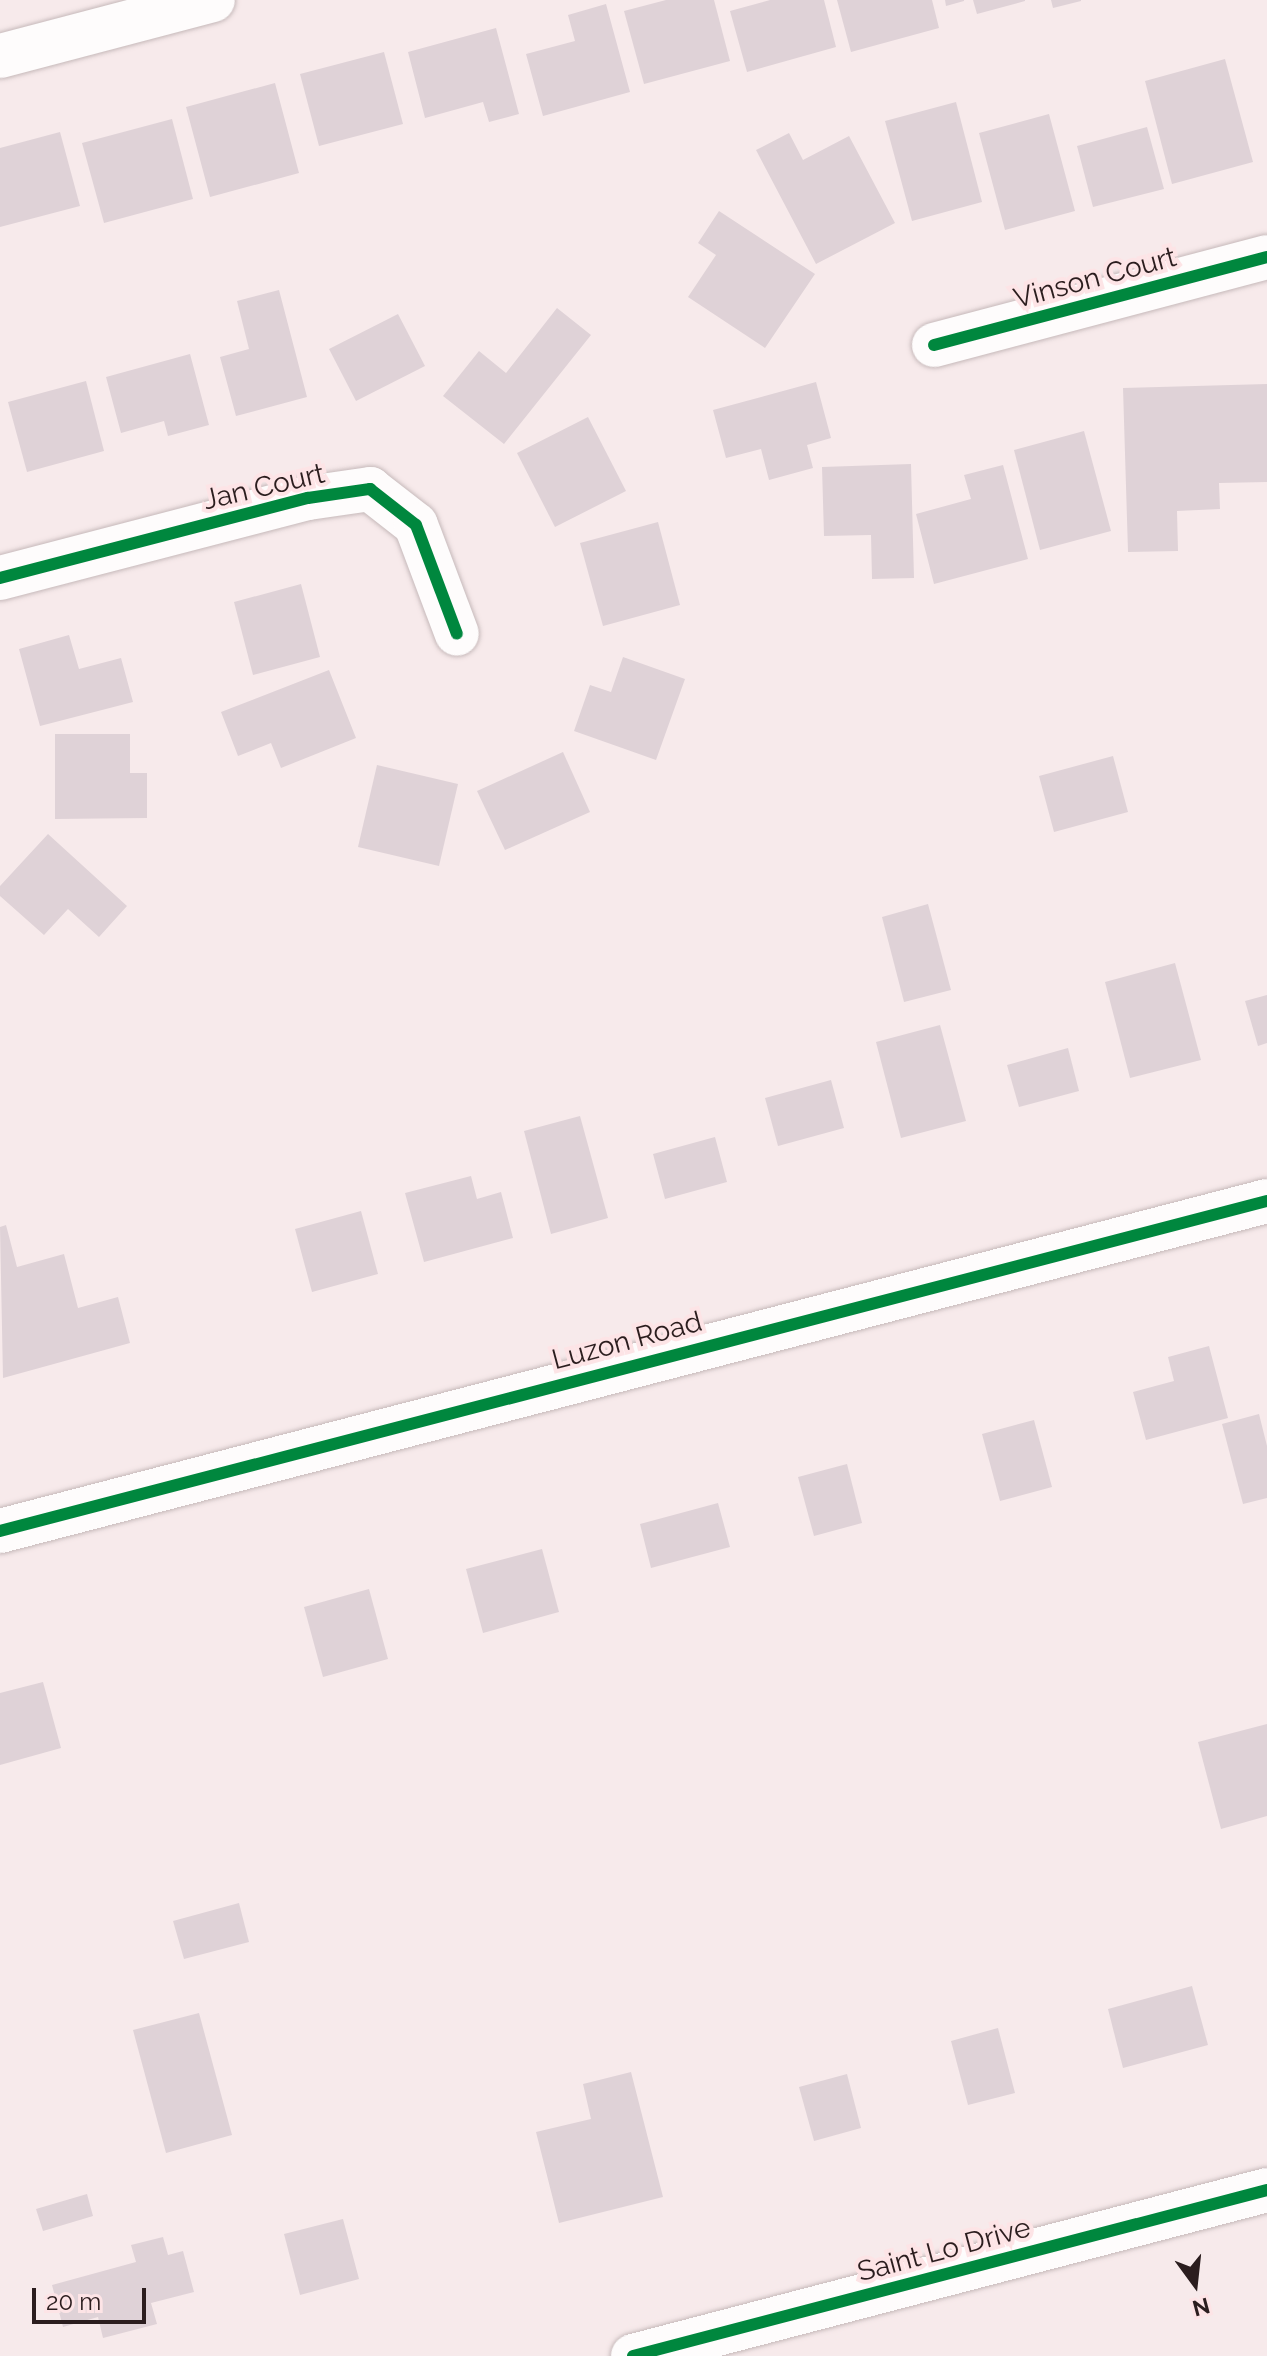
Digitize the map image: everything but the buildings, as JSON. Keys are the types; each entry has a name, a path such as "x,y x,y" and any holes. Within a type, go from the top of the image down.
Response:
{"street":[{"path":"0,56 213,0"},
{"name":"Vinson Court","path":"934,345 1267,257"},
{"name":"Jan Court","path":"0,578 308,498 370,489 416,525 457,634"},
{"name":"Luzon Road","path":"0,1531 1267,1201"},
{"name":"Saint Lo Drive","path":"633,2356 1267,2190"}],"cycle path":[{"path":"934,345 1267,257"},
{"path":"0,578 308,498 370,489 416,525 457,634"},
{"path":"0,1531 1267,1201"},
{"path":"633,2356 1267,2190"}]}
